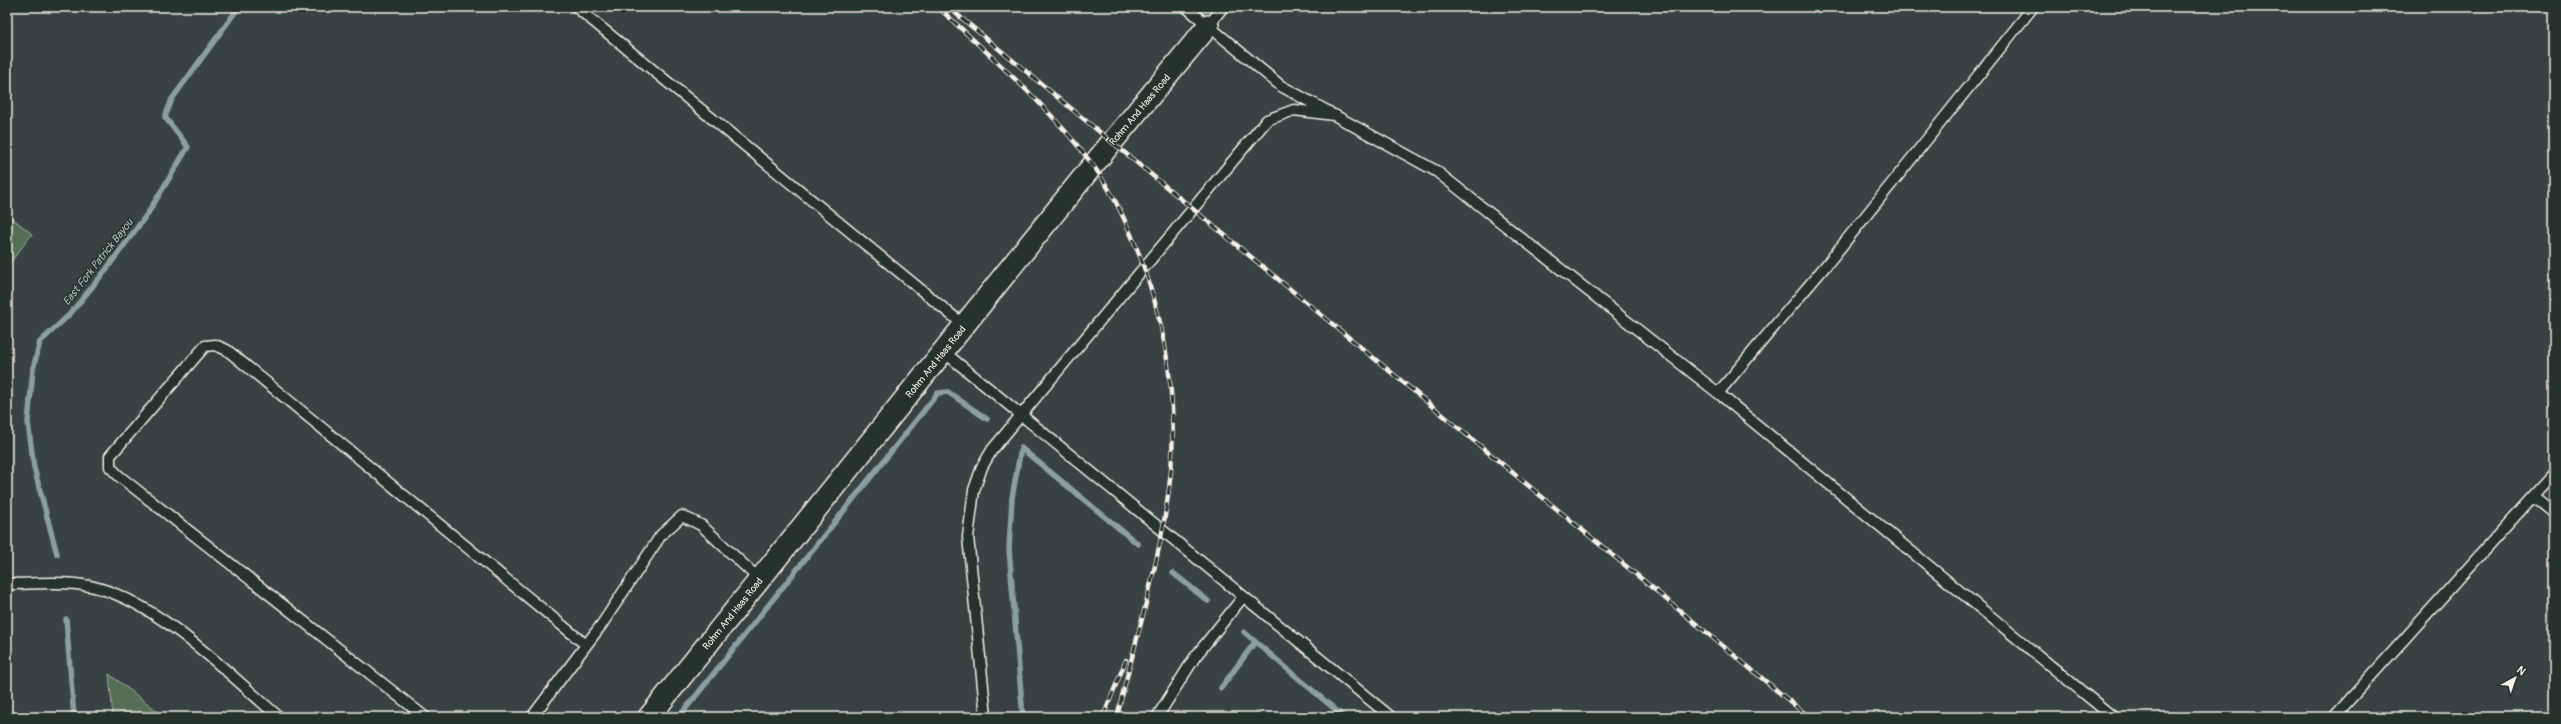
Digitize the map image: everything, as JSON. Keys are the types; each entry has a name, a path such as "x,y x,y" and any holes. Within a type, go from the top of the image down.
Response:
{"street":[{"name":"Rohm And Haas Road","path":"649,717 1208,26"}],"lane":[{"path":"576,7 965,326"},
{"path":"1186,7 1281,86 1436,172 1718,393 2114,717"},
{"name":"Rohm And Haas Road","path":"1208,26 1223,7"},
{"path":"1718,393 1828,263 2033,7"},
{"path":"986,717 968,537 969,515 974,490 982,467 992,450 1267,120 1294,110 1334,115"},
{"path":"425,717 119,476 110,467 110,456 205,346 215,345 227,350 586,645"},
{"path":"944,352 1391,717"},
{"path":"2334,717 2554,473"},
{"path":"2533,497 2554,514"},
{"path":"532,717 586,645 662,535 682,516 701,525 760,580"},
{"path":"7,584 71,584 98,588 126,599 153,614 181,635 279,717"},
{"path":"1157,717 1195,657 1243,597"}],"shaded area":[{"path":"7,7 2554,7 2554,717 7,717"}],"green space":[{"path":"7,214 32,234 7,267"},
{"path":"109,674 165,717 113,717"}],"waterway":[{"name":"East Fork Patrick Bayou","path":"57,554 34,468 28,422 33,369 40,342 70,314 105,271 148,213 188,147 165,117 172,99 239,7"},
{"path":"679,717 938,393 948,392 987,419"},
{"path":"1023,717 1009,549 1012,498 1021,448 1138,544"},
{"path":"1173,573 1208,601"},
{"name":"East Fork Patrick Bayou","path":"66,619 74,717"},
{"path":"1244,632 1344,717"},
{"path":"1221,688 1255,642"}],"railway":[{"path":"938,7 1038,102 1075,142 1100,175 1126,222 1141,259 1157,311 1168,364 1171,391 1171,471 1162,533 1117,717"},
{"path":"948,7 1809,717"},
{"path":"1103,717 1126,660"}]}
